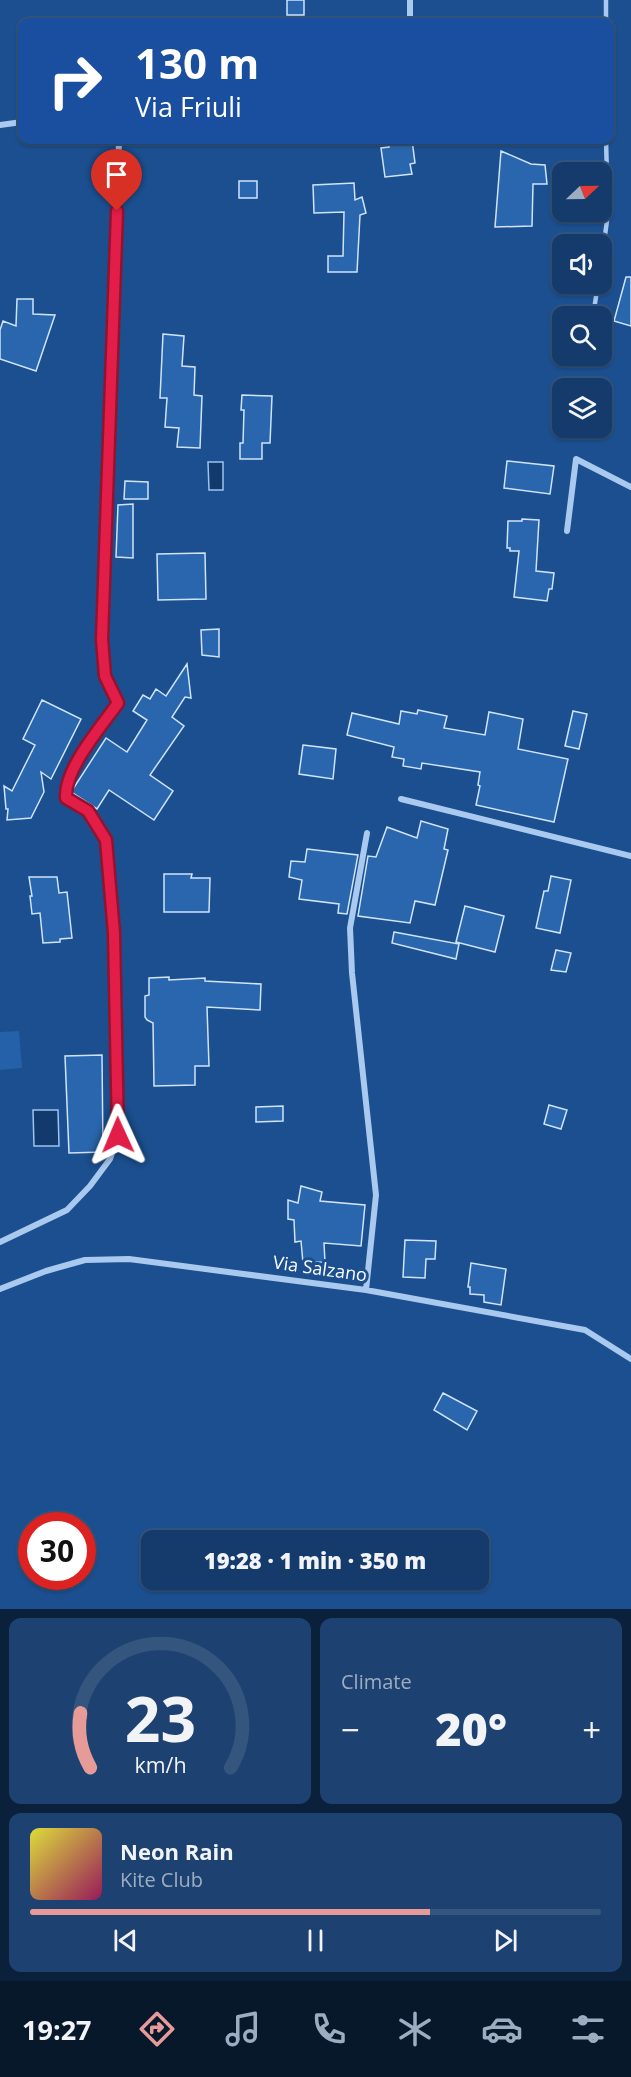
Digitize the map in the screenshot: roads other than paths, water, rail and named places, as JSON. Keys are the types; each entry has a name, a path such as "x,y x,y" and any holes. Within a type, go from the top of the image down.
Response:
{"street":[{"path":"410,0 410,18"},
{"path":"0,125 18,123"},
{"path":"102,639 119,144"},
{"path":"567,531 576,459 631,487"},
{"path":"0,1242 67,1210 90,1186 110,1159 118,1135 114,933 106,840 88,811 66,798 65,787"},
{"path":"401,799 631,856"},
{"path":"366,1290 376,1195 353,985 350,928 367,832"},
{"name":"Via Salzano","path":"0,1289 46,1271 85,1260 129,1259 366,1290 585,1330 631,1359"}],"lane":[{"path":"606,0 606,18"},
{"path":"605,234 608,213 606,144"},
{"path":"65,787 76,763 118,703 105,676 102,639"}]}
